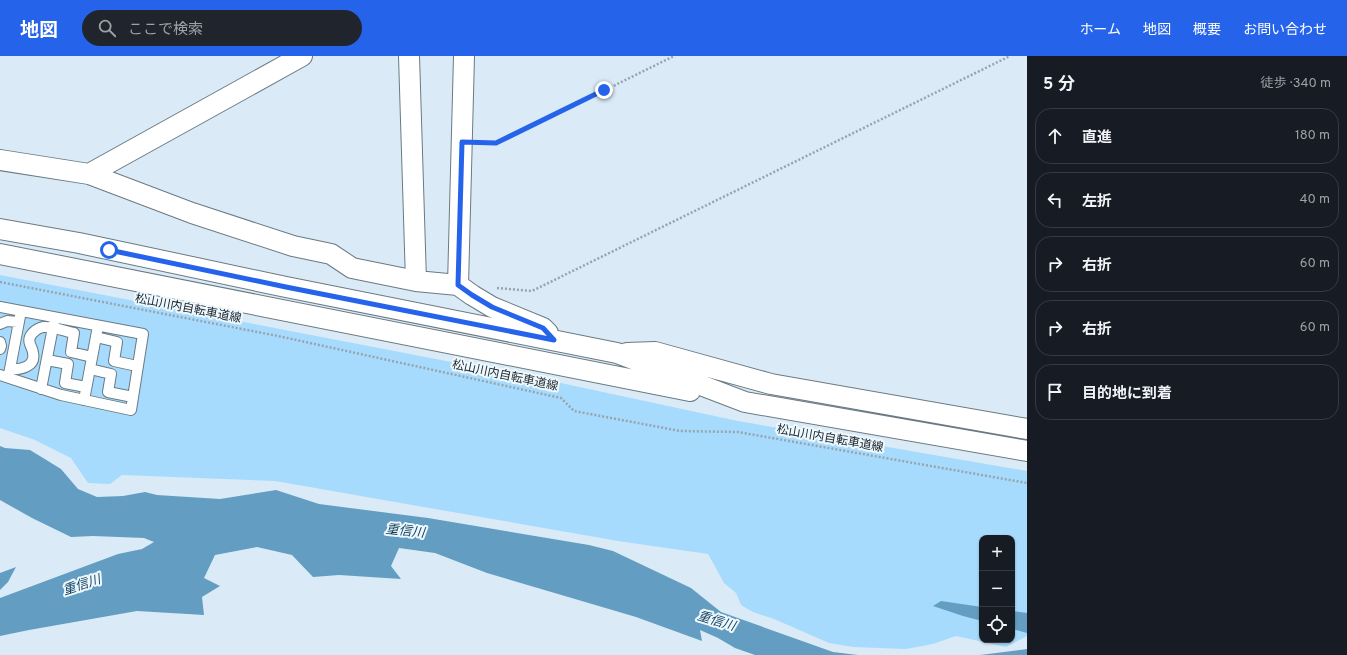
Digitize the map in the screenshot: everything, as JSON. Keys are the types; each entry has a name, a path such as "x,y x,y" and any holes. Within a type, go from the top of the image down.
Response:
{"street":[{"path":"89,174 302,56"},
{"path":"409,56 416,281"},
{"path":"458,285 464,56"},
{"path":"0,160 89,174 192,214 293,246 332,254 352,268 416,281 458,285 492,307 543,328 554,340"},
{"path":"0,229 617,353 745,402"},
{"path":"0,254 745,402 1027,451"},
{"path":"617,353 655,352 771,384 1027,429"}],"lane":[{"path":"0,307 143,334 130,410 61,395 41,389 6,374"},
{"path":"6,374 21,311"},
{"path":"41,389 56,317"},
{"path":"0,324 7,321 18,322"},
{"path":"84,400 98,326"},
{"path":"6,374 28,367 32,362 34,358 29,343 32,333 36,329 53,328 74,333 70,352 92,357"},
{"path":"96,337 117,342 114,361 138,366"},
{"path":"0,342 0,349"},
{"path":"47,360 68,364 65,383 86,387"},
{"path":"90,369 112,374 108,392 133,397"}],"path":[{"path":"462,142 496,143 674,56"},
{"path":"495,288 532,291 1010,56"},
{"name":"松山川内自転車道線","path":"0,282 278,336 561,398 574,411 680,431 738,432 1027,483"}],"shaded area":[{"path":"0,275 561,383 738,421 1027,471 1027,636 1015,642 1015,535 979,535 979,641 956,636 933,644 906,649 853,647 829,643 774,619 753,612 741,605 736,593 724,583 708,554 618,541 275,481 122,475 110,484 88,483 71,458 35,440 0,428"},
{"path":"988,643 1014,643 1006,647"}],"water":[{"name":"重信川","path":"0,446 5,448 30,450 61,469 78,489 97,497 123,496 145,492 157,495 220,499 276,490 319,504 428,518 589,545 613,551 691,588 721,612 833,652 858,655 755,655 735,648 700,630 702,641 636,617 487,573 435,553 399,548 391,566 401,579 339,575 313,577 292,555 257,547 215,555 204,578 220,586 202,597 204,615 137,611 0,636 0,598 118,554 142,549 154,542 144,538 93,536 71,537 0,500"},
{"path":"16,567 8,582 0,590 0,573"},
{"path":"941,601 979,607 979,620 963,616 933,606"},
{"path":"1015,611 1027,613 1027,633 1015,630"},
{"path":"1027,649 1027,655 980,655"}],"route":[{"path":"109,250 554,340 543,328 492,307 458,285 462,142 496,143 604,90"}]}
